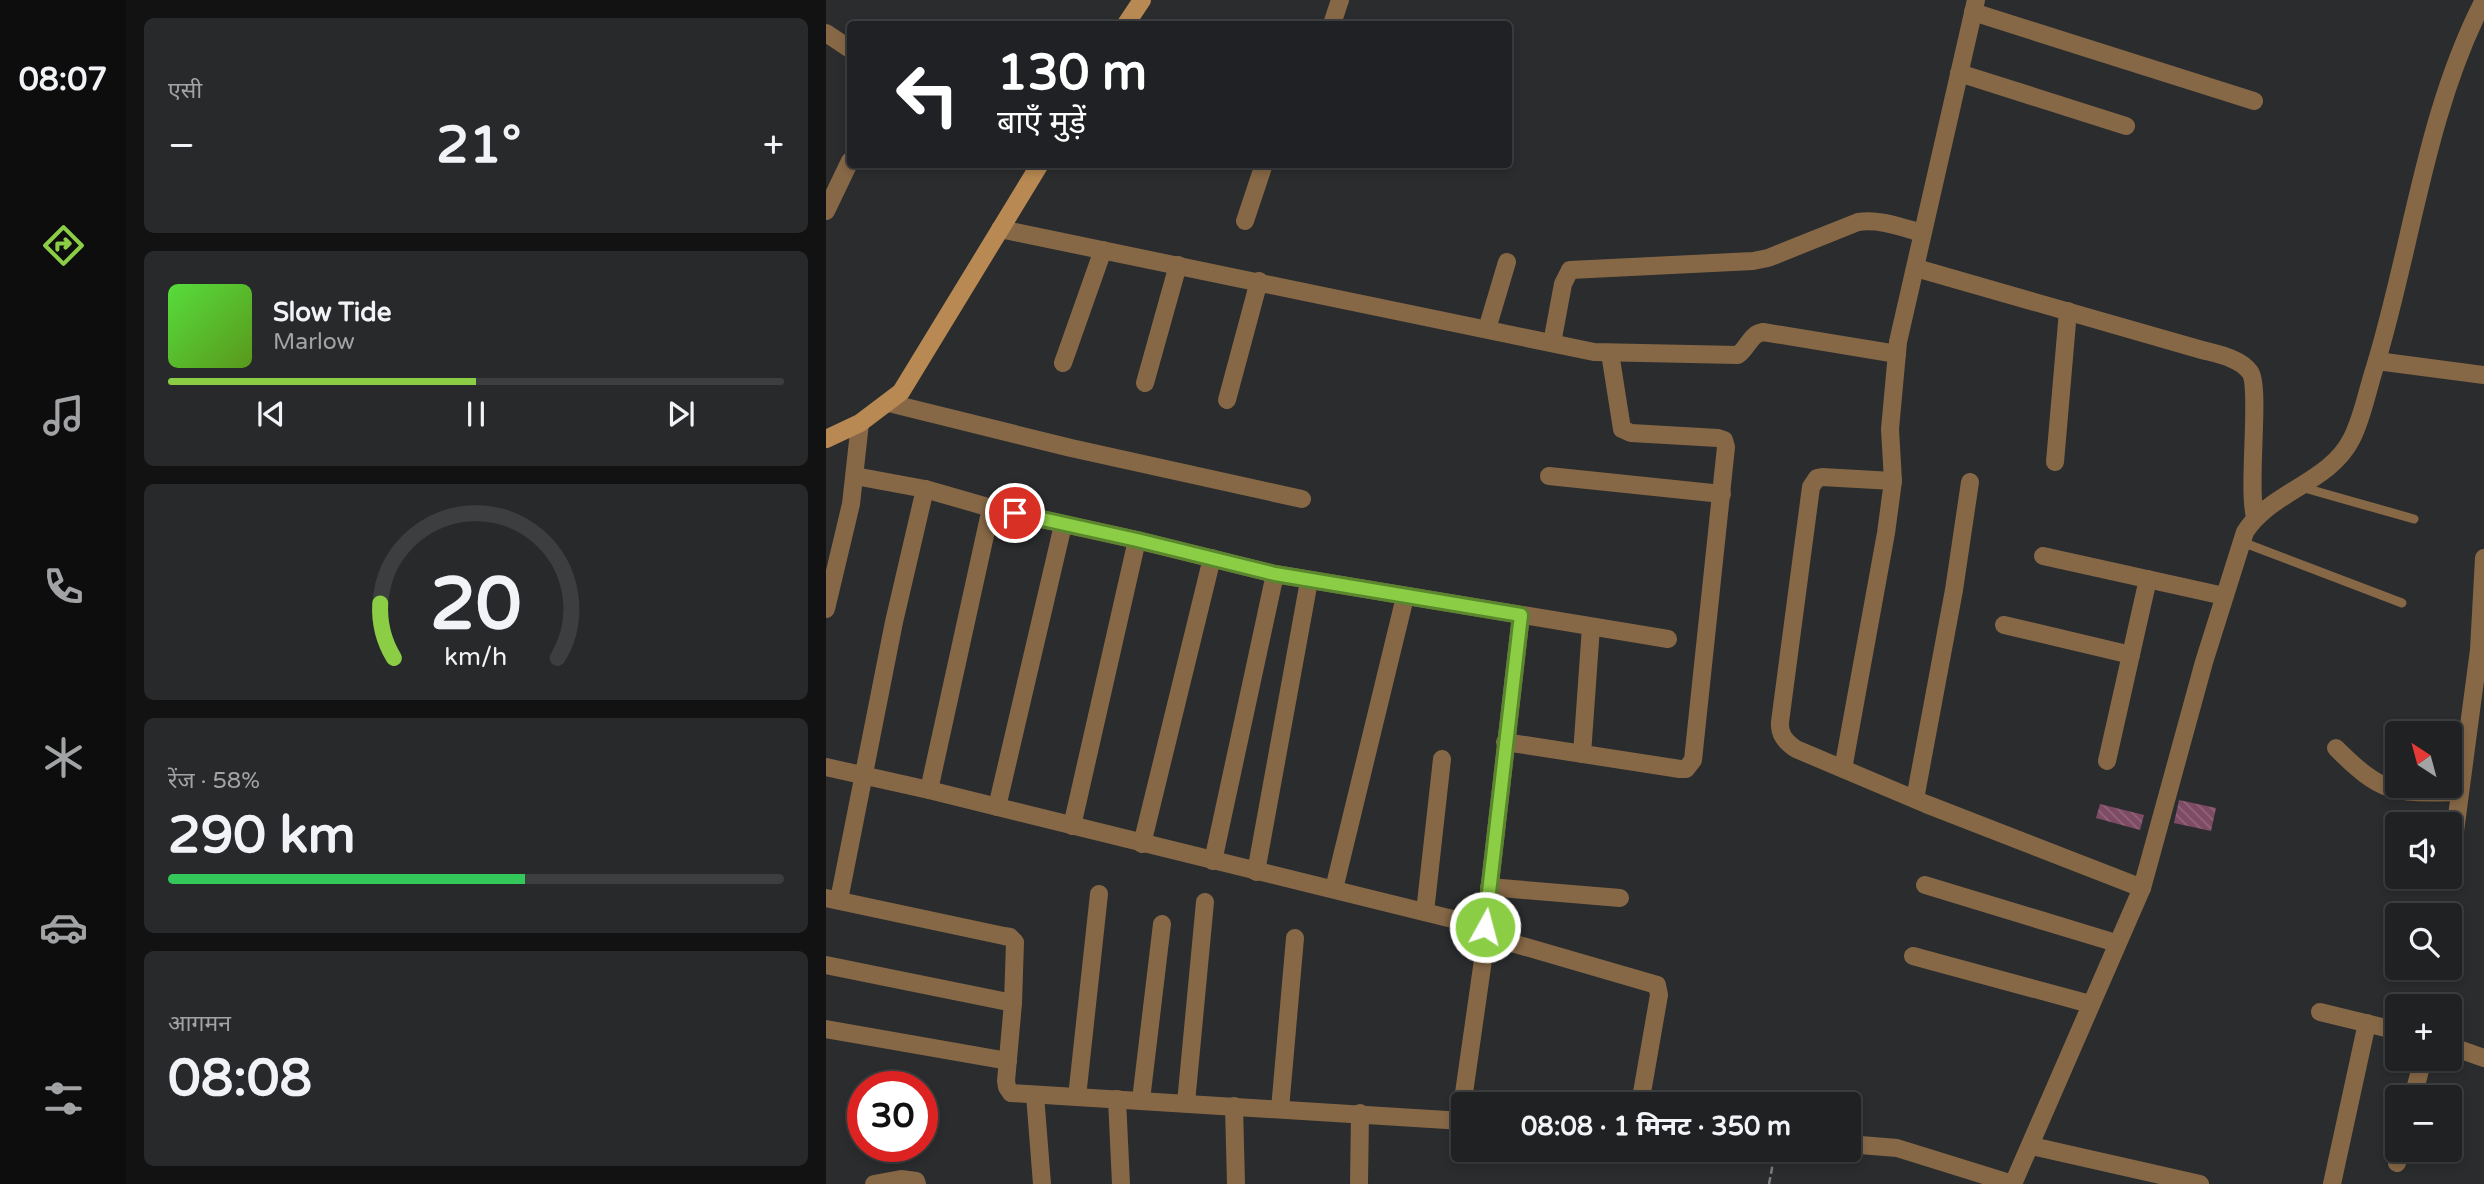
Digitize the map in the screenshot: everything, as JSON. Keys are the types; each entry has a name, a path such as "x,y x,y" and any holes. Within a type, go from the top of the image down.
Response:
{"street":[{"path":"1128,21 1142,0"},
{"path":"1333,21 1340,0"},
{"path":"1861,1144 1906,1150 2013,1184 2032,1146 2116,943 2142,888 2224,596 2242,542 2255,517 2325,469 2343,453 2358,425 2387,328 2444,98 2461,45 2484,0"},
{"path":"1843,769 1893,481 1890,429 1897,354 1974,6 2254,101"},
{"path":"826,33 847,47"},
{"path":"1959,73 2126,126"},
{"path":"826,211 847,167"},
{"path":"826,439 860,423 889,403 911,379 1038,168"},
{"path":"1245,221 1263,168"},
{"path":"1552,343 1563,284 1570,270 1753,261 1768,258 1858,222 1870,220 1922,233"},
{"path":"1000,229 1609,353 1738,355 1754,336 1763,332 1897,354"},
{"path":"1063,363 1103,250"},
{"path":"1486,329 1507,262"},
{"path":"1144,383 1178,265"},
{"path":"1916,268 2234,360 2251,373 2255,381 2251,469 2251,504 2255,517"},
{"path":"1227,400 1259,281"},
{"path":"2055,462 2068,311"},
{"path":"1505,742 1680,769 1691,765 1706,654 1726,455 1724,440 1631,433 1622,429 1609,353"},
{"path":"2377,361 2484,375"},
{"path":"889,403 1071,448 1301,499"},
{"path":"826,609 851,504 860,423"},
{"path":"855,476 925,489 991,508 1309,581 1668,639"},
{"path":"1549,476 1722,494"},
{"path":"1893,481 1822,477 1817,478 1811,487 1779,729 1786,743 1915,799 2142,888"},
{"path":"1915,799 1954,590 1969,482"},
{"path":"925,489 894,622 863,775 832,899 1010,937 1015,943 1016,951 1007,1087 1011,1093 1451,1120"},
{"path":"929,790 991,508"},
{"path":"997,807 1063,525"},
{"path":"1072,826 1137,540"},
{"path":"2043,556 2224,596"},
{"path":"1142,844 1212,558"},
{"path":"2462,777 2479,650 2484,558"},
{"path":"1213,861 1275,574"},
{"path":"2107,761 2148,579"},
{"path":"1256,872 1309,581"},
{"path":"1334,889 1405,597"},
{"path":"1465,1092 1521,615"},
{"path":"2004,625 2131,655"},
{"path":"1582,754 1591,627"},
{"path":"2336,748 2361,773 2385,787"},
{"path":"1425,912 1442,759"},
{"path":"826,767 1334,889 1486,929"},
{"path":"1925,885 2116,943"},
{"path":"1489,887 1620,898"},
{"path":"1077,1097 1099,894"},
{"path":"1186,1103 1205,902"},
{"path":"1141,1100 1162,924"},
{"path":"1486,929 1489,936 1657,985 1659,995 1642,1092"},
{"path":"1280,1109 1295,938"},
{"path":"1913,956 2090,1004"},
{"path":"826,965 1013,1003"},
{"path":"2320,1012 2385,1028"},
{"path":"2332,1184 2367,1023"},
{"path":"826,1030 1008,1061"},
{"path":"2462,1050 2484,1058"},
{"path":"1035,1095 1042,1184"},
{"path":"1118,1099 1121,1184"},
{"path":"1234,1106 1236,1184"},
{"path":"1359,1184 1360,1113"},
{"path":"2032,1146 2200,1184"},
{"path":"874,1184 901,1180 916,1181 918,1184"}],"lane":[{"path":"2300,486 2414,519"},
{"path":"2242,542 2402,603"}],"path":[{"path":"1769,1184 1774,1162"}],"building":[{"path":"2179,800 2216,808 2211,831 2174,823"},
{"path":"2100,804 2144,815 2140,830 2096,818"}],"route":[{"path":"1015,513 1275,574 1521,615 1485,927"}]}
